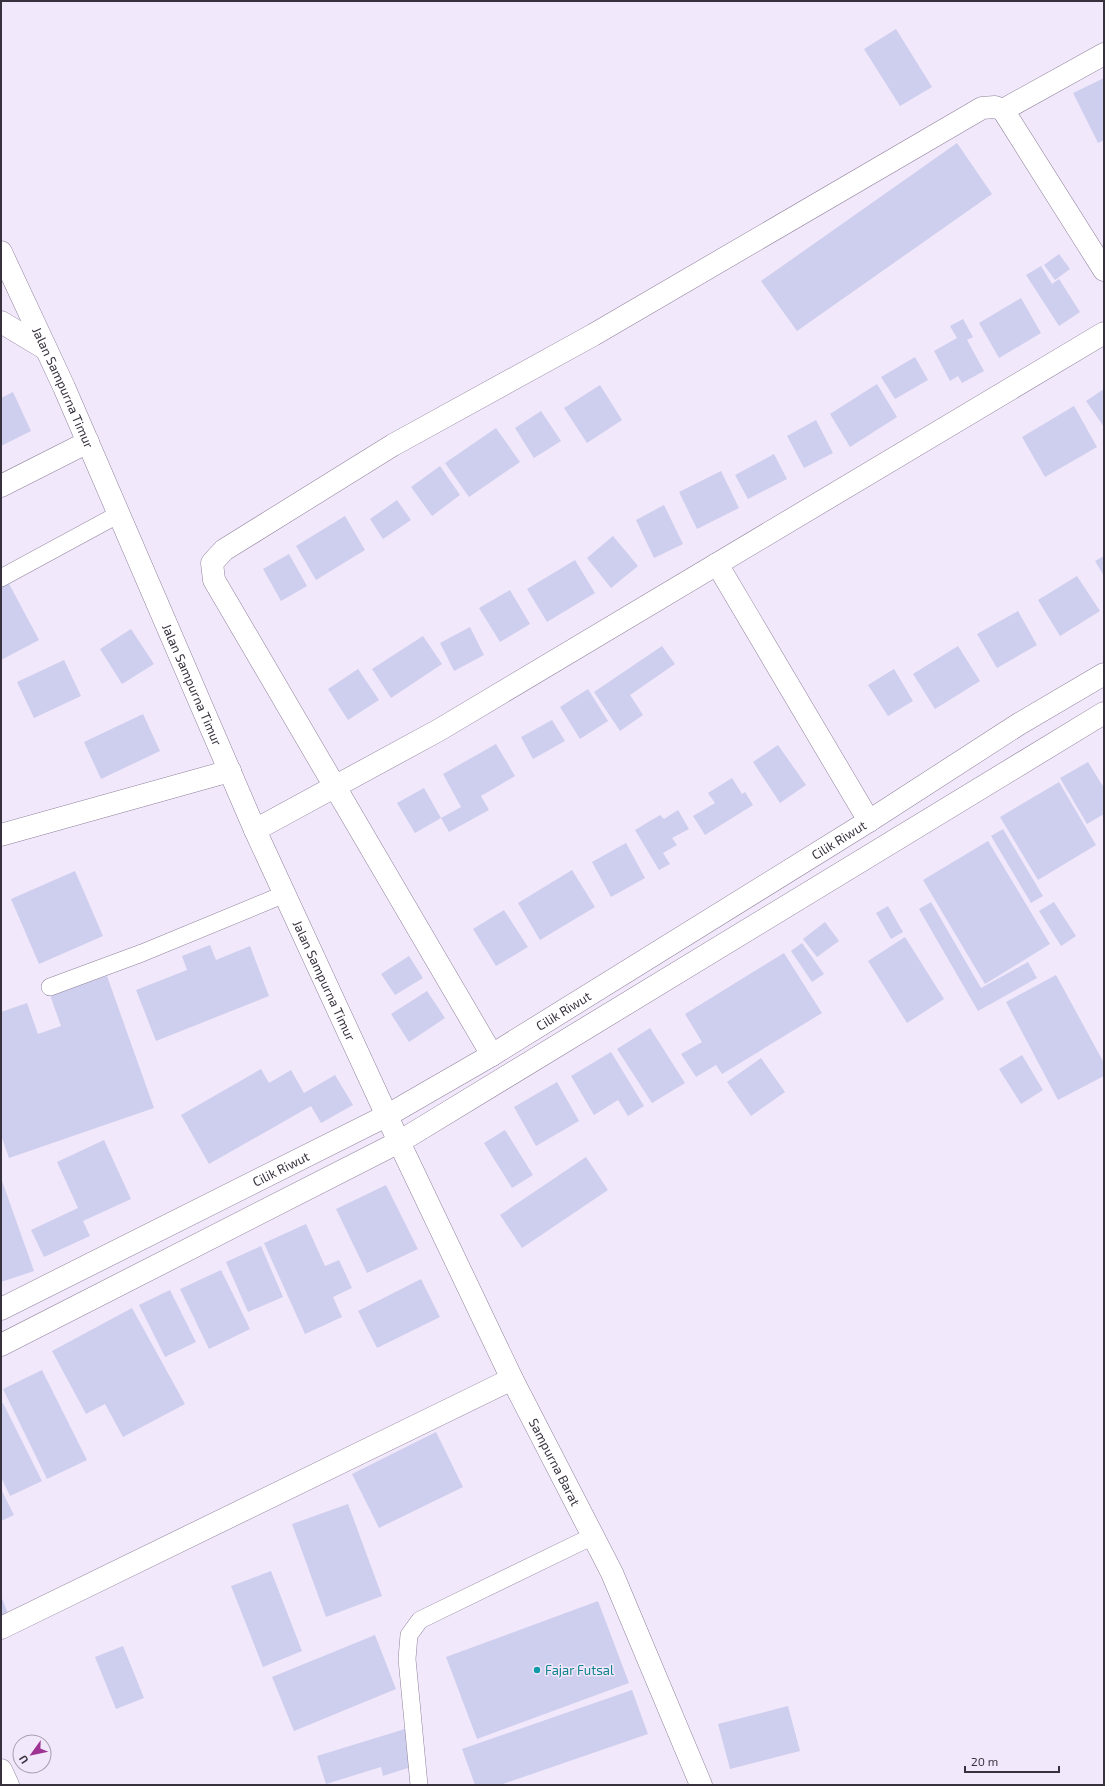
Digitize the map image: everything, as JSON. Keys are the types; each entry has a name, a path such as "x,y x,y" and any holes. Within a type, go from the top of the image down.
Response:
{"street":[{"path":"1003,110 1104,54"},
{"path":"492,1055 214,580 212,563 224,550 393,445 593,335 982,108 995,107 1003,110 1104,270"},
{"name":"Jalan Sampurna Timur","path":"1,252 88,442 255,830 399,1142"},
{"path":"1,322 46,349"},
{"path":"255,830 439,730 1104,333"},
{"path":"1,486 88,442"},
{"path":"717,564 869,821"},
{"name":"Cilik Riwut","path":"1,1309 388,1116 492,1055 869,821 1019,724 1104,674"},
{"name":"Cilik Riwut","path":"1,1345 399,1142 1104,713"},
{"path":"1,835 230,771"},
{"path":"760,889 775,914"},
{"name":"Sampurna Barat","path":"399,1142 512,1379 612,1573 701,1785"},
{"path":"1,1628 512,1379"}],"lane":[{"path":"1,578 119,514"},
{"path":"50,987 142,953 285,894"},
{"path":"419,1785 407,1659 409,1635 420,1620 593,1536"}],"building":[{"path":"896,29 932,87 900,106 864,49"},
{"path":"1104,78 1104,140 1098,143 1073,93"},
{"path":"957,143 992,194 797,331 761,281"},
{"path":"1059,254 1070,269 1055,280 1044,265"},
{"path":"1041,266 1052,284 1059,279 1080,312 1059,326 1026,275"},
{"path":"1021,298 1041,333 999,358 979,323"},
{"path":"963,319 973,337 967,340 984,371 962,383 958,376 950,381 934,351 957,338 950,326"},
{"path":"915,357 928,380 895,399 881,377"},
{"path":"877,384 897,417 850,447 830,414"},
{"path":"600,385 622,420 587,443 564,408"},
{"path":"1104,389 1104,427 1086,401"},
{"path":"13,392 31,431 1,446 1,398"},
{"path":"1074,406 1097,447 1045,477 1022,437"},
{"path":"541,411 561,441 534,458 515,428"},
{"path":"816,420 833,453 804,468 787,436"},
{"path":"496,428 520,462 469,497 445,463"},
{"path":"774,454 787,479 748,499 735,475"},
{"path":"440,466 460,495 432,516 411,487"},
{"path":"721,471 739,508 697,529 679,492"},
{"path":"397,500 411,520 383,539 370,519"},
{"path":"664,505 683,544 654,558 636,520"},
{"path":"345,516 365,550 316,580 296,546"},
{"path":"613,536 638,566 611,588 587,558"},
{"path":"289,554 307,586 281,601 263,569"},
{"path":"1104,556 1104,576 1095,561"},
{"path":"575,560 595,593 547,622 527,589"},
{"path":"1077,576 1100,611 1060,636 1038,600"},
{"path":"7,580 39,640 1,660 1,584"},
{"path":"510,590 530,624 500,642 479,608"},
{"path":"1018,611 1037,645 997,668 977,634"},
{"path":"470,627 484,655 454,671 440,643"},
{"path":"131,629 154,664 122,684 100,649"},
{"path":"423,636 442,664 391,698 372,669"},
{"path":"662,646 675,664 630,695 643,715 620,731 594,692"},
{"path":"958,646 980,681 935,709 913,674"},
{"path":"64,660 81,696 34,718 17,682"},
{"path":"358,669 379,700 348,720 328,689"},
{"path":"894,669 913,701 888,716 868,685"},
{"path":"588,689 608,721 580,739 560,707"},
{"path":"143,714 160,751 101,779 84,742"},
{"path":"552,720 565,741 533,759 521,737"},
{"path":"496,744 515,776 481,796 489,810 449,832 441,818 461,807 443,774"},
{"path":"778,745 806,785 780,803 753,762"},
{"path":"1088,762 1104,788 1104,814 1087,824 1060,778"},
{"path":"732,778 742,794 745,792 753,805 705,835 693,816 715,803 708,793"},
{"path":"1059,782 1096,845 1038,880 1000,817"},
{"path":"424,788 441,818 415,833 397,803"},
{"path":"678,810 689,829 672,838 677,845 663,853 670,864 659,870 635,830 660,815 664,819"},
{"path":"1003,829 1043,896 1031,903 991,836"},
{"path":"988,841 1050,944 985,984 923,880"},
{"path":"626,843 645,878 611,897 592,862"},
{"path":"572,870 595,907 540,940 518,903"},
{"path":"75,871 103,936 39,964 11,899"},
{"path":"931,902 981,988 1028,962 1037,978 978,1011 919,909"},
{"path":"1054,902 1076,936 1061,946 1039,911"},
{"path":"888,906 903,932 891,939 876,913"},
{"path":"504,910 528,947 496,966 473,929"},
{"path":"825,922 839,941 817,957 803,939"},
{"path":"905,937 944,999 907,1023 868,961"},
{"path":"802,943 824,974 812,982 791,951"},
{"path":"210,945 216,960 250,946 269,996 156,1041 136,990 187,970 182,956"},
{"path":"784,953 822,1013 722,1074 716,1065 696,1077 681,1054 702,1042 685,1014"},
{"path":"409,956 423,978 395,995 381,974"},
{"path":"1056,975 1104,1063 1104,1076 1058,1100 1006,1002"},
{"path":"107,976 154,1108 9,1158 1,1135 1,1012 27,1003 38,1034 61,1026 50,995"},
{"path":"427,991 445,1018 409,1042 391,1014"},
{"path":"650,1028 685,1083 652,1103 617,1049"},
{"path":"611,1052 644,1106 628,1116 618,1100 594,1115 571,1076"},
{"path":"1022,1055 1043,1090 1021,1104 999,1069"},
{"path":"761,1058 785,1092 751,1116 727,1082"},
{"path":"261,1069 269,1083 291,1070 304,1093 335,1075 353,1105 321,1123 311,1106 209,1164 181,1115"},
{"path":"557,1082 579,1121 536,1146 514,1107"},
{"path":"505,1130 533,1175 512,1188 484,1143"},
{"path":"104,1140 131,1199 83,1221 90,1236 44,1257 31,1230 78,1208 57,1162"},
{"path":"586,1157 608,1190 522,1248 500,1215"},
{"path":"1,1178 34,1271 1,1282"},
{"path":"386,1185 418,1249 367,1273 336,1209"},
{"path":"306,1224 325,1266 339,1260 352,1288 333,1297 342,1317 305,1334 264,1243"},
{"path":"261,1246 283,1297 248,1312 226,1262"},
{"path":"221,1270 250,1329 209,1349 180,1289"},
{"path":"421,1279 440,1317 377,1348 358,1311"},
{"path":"170,1290 196,1342 165,1357 139,1305"},
{"path":"132,1308 185,1404 123,1437 105,1404 86,1414 52,1351"},
{"path":"42,1370 87,1460 47,1479 3,1389"},
{"path":"3,1403 42,1481 10,1496 1,1477 1,1404"},
{"path":"436,1432 463,1487 379,1528 352,1474"},
{"path":"1,1489 14,1515 1,1521"},
{"path":"348,1504 382,1596 326,1617 292,1524"},
{"path":"271,1571 302,1651 263,1667 231,1586"},
{"path":"1,1596 10,1618 1,1621"},
{"name":"Fajar Futsal","path":"598,1601 629,1683 477,1739 446,1657"},
{"path":"375,1635 396,1689 294,1731 272,1677"},
{"path":"123,1646 144,1698 116,1709 95,1657"},
{"path":"632,1690 648,1734 500,1785 475,1785 462,1749"},
{"path":"788,1706 800,1751 730,1769 718,1724"},
{"path":"405,1729 417,1765 383,1776 381,1767 326,1784 317,1756"}],"place":[{"name":"Fajar Futsal","path":"537,1670"}]}
